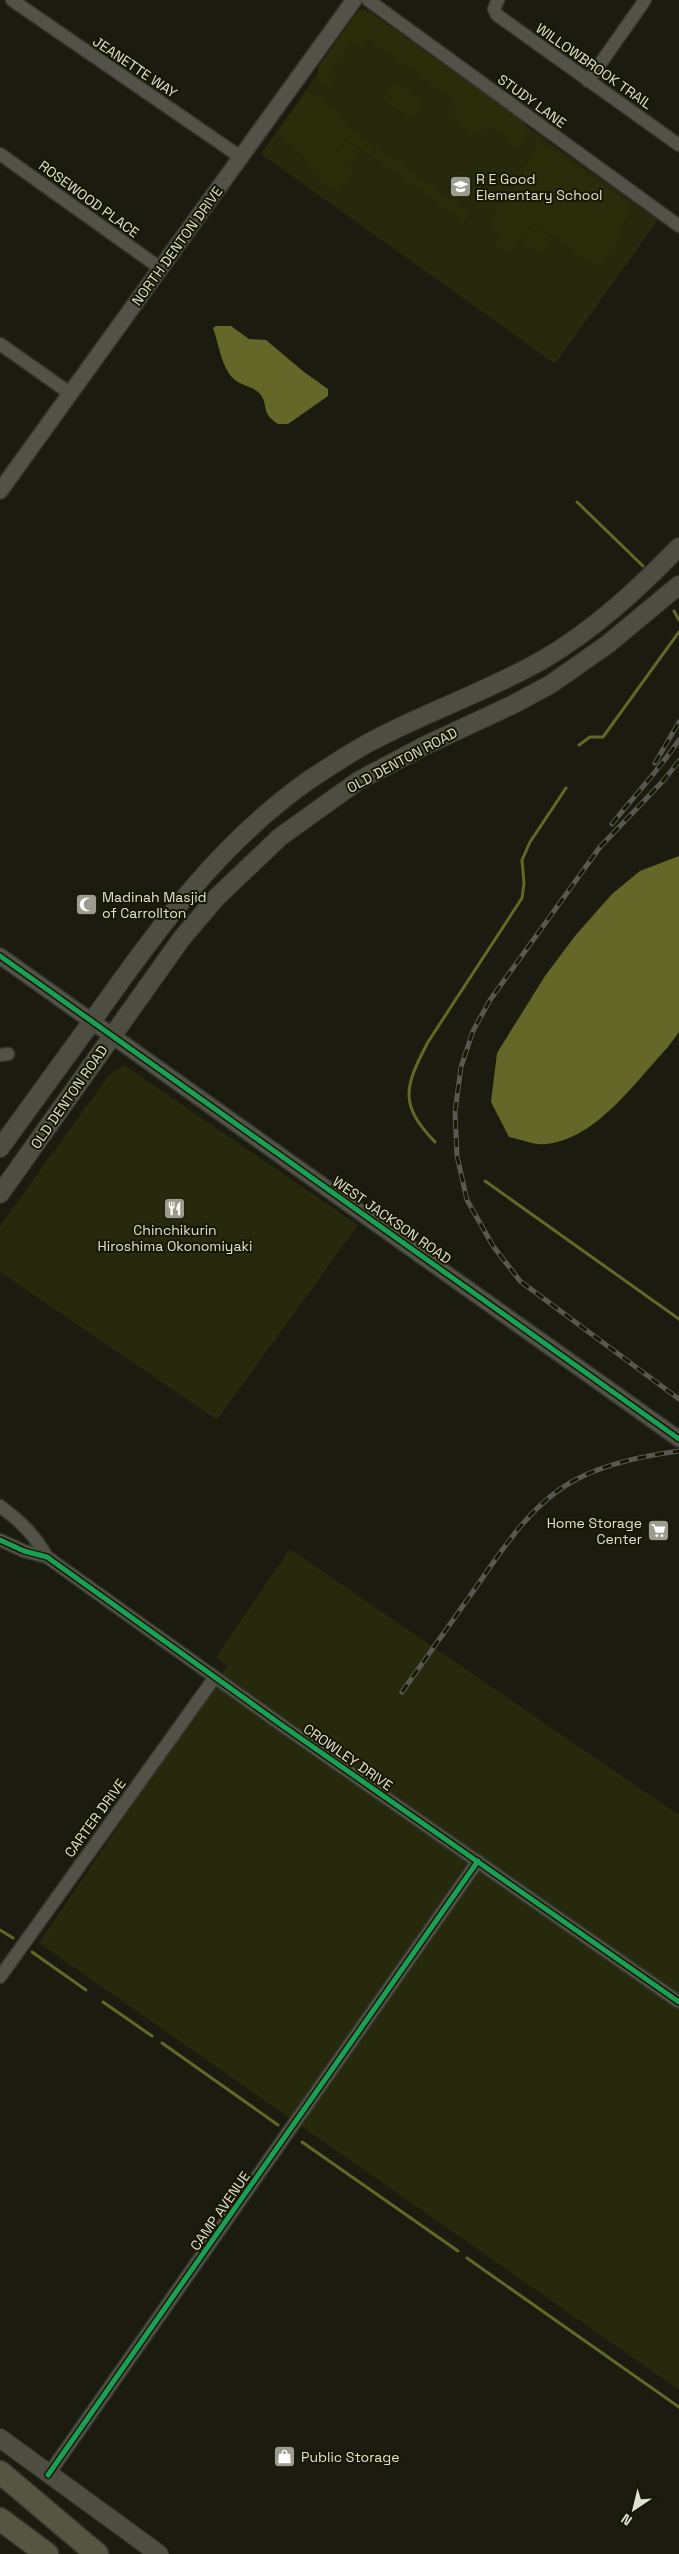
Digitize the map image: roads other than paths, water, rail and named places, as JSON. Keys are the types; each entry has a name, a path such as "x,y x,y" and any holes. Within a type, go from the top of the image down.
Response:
{"highway":[{"path":"0,2472 97,2554"},
{"path":"0,2520 47,2554"}],"main road":[{"name":"OLD DENTON ROAD","path":"0,1148 147,943 184,896 254,825 308,781 371,741 504,680 543,660 583,634 648,579 679,547"},
{"name":"OLD DENTON ROAD","path":"0,1194 182,938 217,897 280,837 358,781 424,746 514,704 551,684 608,644 679,585"},
{"path":"504,680 514,704"},
{"path":"0,2438 48,2475 159,2554"}],"street":[{"name":"JEANETTE WAY","path":"12,0 242,158"},
{"name":"NORTH DENTON DRIVE","path":"0,492 354,0"},
{"name":"STUDY LANE","path":"368,0 679,226"},
{"path":"588,80 644,0"},
{"name":"WILLOWBROOK TRAIL","path":"496,4 498,15 679,145"},
{"name":"ROSEWOOD PLACE","path":"0,154 160,268"},
{"path":"0,344 71,394"},
{"name":"WEST JACKSON ROAD","path":"0,956 679,1439"},
{"name":"CROWLEY DRIVE","path":"0,1506 35,1536 47,1557"},
{"name":"CROWLEY DRIVE","path":"0,1540 24,1551 47,1557 214,1677 679,2002"},
{"name":"CARTER DRIVE","path":"0,1978 214,1677"},
{"name":"CAMP AVENUE","path":"48,2475 478,1861"}],"waterway":[{"path":"577,502 643,566"},
{"path":"674,611 679,620"},
{"path":"579,745 590,737 603,737 679,632"},
{"path":"435,1142 423,1129 410,1105 410,1083 414,1071 428,1042 522,898 524,883 522,860 530,842 566,788"},
{"path":"485,1181 679,1319"},
{"path":"0,1930 13,1938"},
{"path":"32,1952 86,1990"},
{"path":"103,2002 152,2036"},
{"path":"162,2043 278,2125"},
{"path":"302,2142 458,2251"},
{"path":"467,2258 679,2407"}],"railway":[{"path":"655,763 679,722"},
{"path":"612,824 679,740"},
{"path":"679,761 663,781 600,847 490,1000 473,1031 461,1067 455,1112 457,1156 467,1200 493,1246 520,1281 679,1399"},
{"path":"402,1692 506,1545 545,1501 560,1489 589,1473 614,1464 679,1451"}],"place":[{"name":"R E Good Elementary School","path":"460,187"},
{"name":"Madinah Masjid of Carrollton","path":"86,905"},
{"name":"Chinchikurin Hiroshima Okonomiyaki","path":"175,1208"},
{"name":"Home Storage Center","path":"658,1531"},
{"name":"Public Storage","path":"285,2457"}]}
